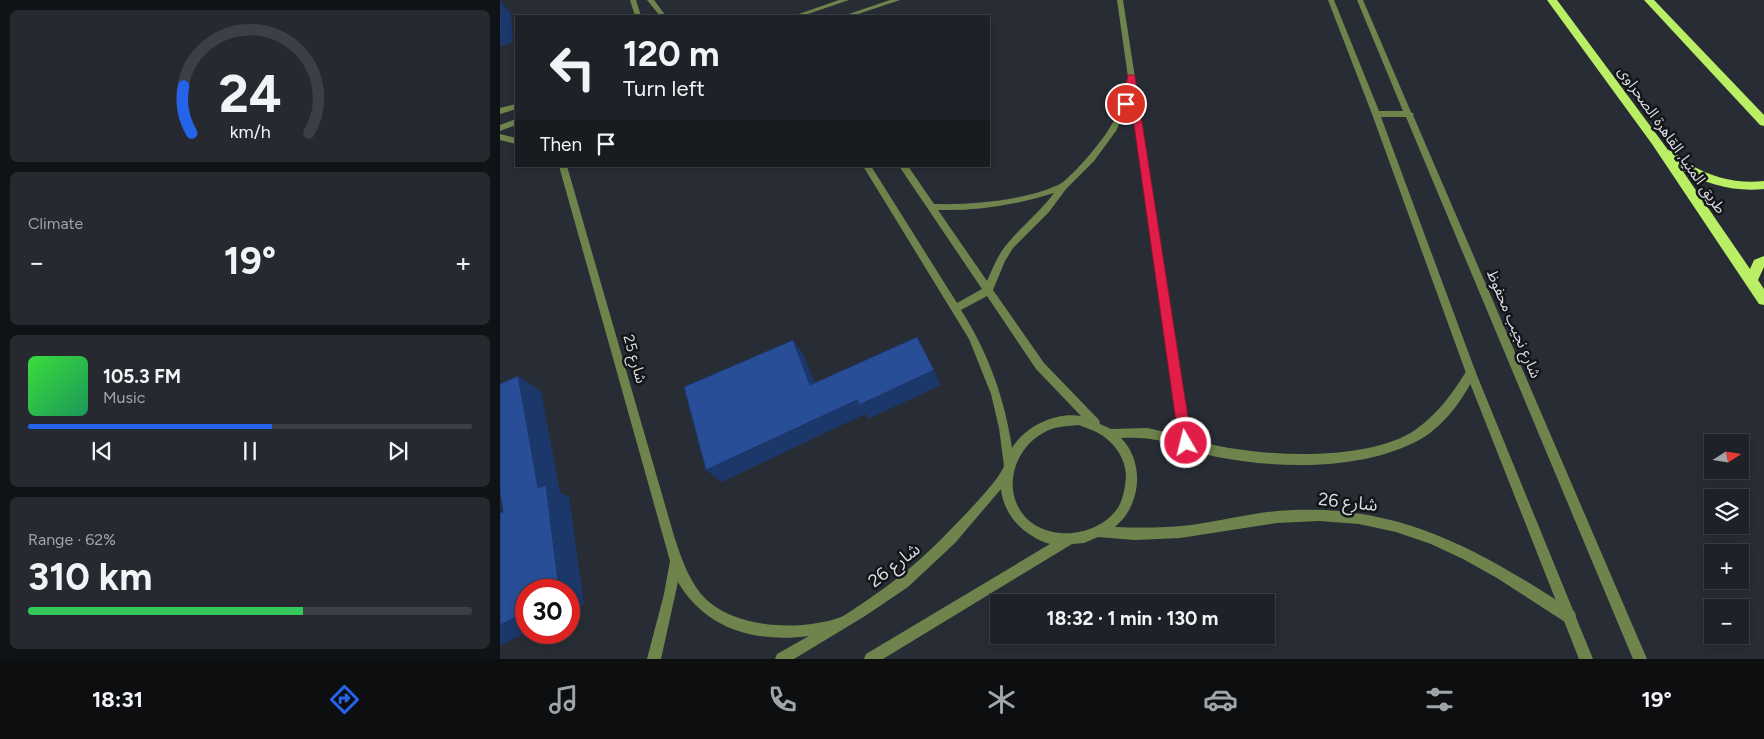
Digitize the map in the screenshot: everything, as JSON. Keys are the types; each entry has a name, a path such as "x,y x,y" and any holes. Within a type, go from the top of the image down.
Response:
{"highway":[{"name":"طريق المنيا, القاهرة الصحراوى","path":"1552,0 1656,142 1764,300"},
{"path":"1648,0 1764,122"},
{"path":"1656,142 1673,159 1699,174 1728,184 1757,187 1764,185"},
{"path":"1751,280 1759,264 1764,261"}],"street":[{"path":"633,0 637,13 652,2 662,15"},
{"path":"799,15 846,0"},
{"path":"849,15 897,0"},
{"path":"1120,0 1186,443"},
{"path":"1331,0 1376,114 1471,373 1586,659"},
{"name":"شارع نجيب محفوظ","path":"1360,0 1640,659"},
{"path":"956,308 988,291 1001,260 1010,246 1046,210 1063,187 1091,160 1112,132 1126,104 1131,77"},
{"path":"500,111 515,106"},
{"path":"1376,114 1410,114"},
{"path":"500,128 515,122"},
{"path":"500,137 515,141"},
{"name":"شارع 25","path":"563,167 676,560 684,580 697,597 713,611 732,623 757,630 784,633 813,631 841,623"},
{"path":"868,167 973,337 996,394 1004,428 1008,469 1007,490 1011,506 1020,520 1033,531 1050,538 1068,540 1085,538 1101,532 1117,519 1128,502 1133,483 1131,464 1124,447 1112,434 1096,424 1040,366 904,167"},
{"path":"932,207 959,208 1013,202 1063,187"},
{"path":"1112,434 1131,432 1150,434 1219,452 1284,459 1350,456 1383,449 1413,437 1437,420 1455,399 1471,373"},
{"path":"1008,469 1017,449 1029,436 1044,426 1062,421 1079,420 1096,424"},
{"name":"شارع 26","path":"782,659 887,595 942,548 967,523 1008,469"},
{"name":"شارع 26","path":"1101,532 1161,534 1278,517 1318,515 1358,518 1399,527 1449,545 1482,560 1570,617"},
{"path":"871,659 1068,540"},
{"name":"شارع 25","path":"654,659 670,594 676,560"}],"building":[{"path":"500,1 502,29 500,30"},
{"path":"917,337 934,370 859,405 857,400 706,470 684,387 793,340 810,385"},
{"path":"518,376 538,488 546,485 558,579 515,579 515,618 500,625 500,513 503,512 500,492 500,384"}],"route":[{"path":"1126,104 1131,77 1186,443"}]}
